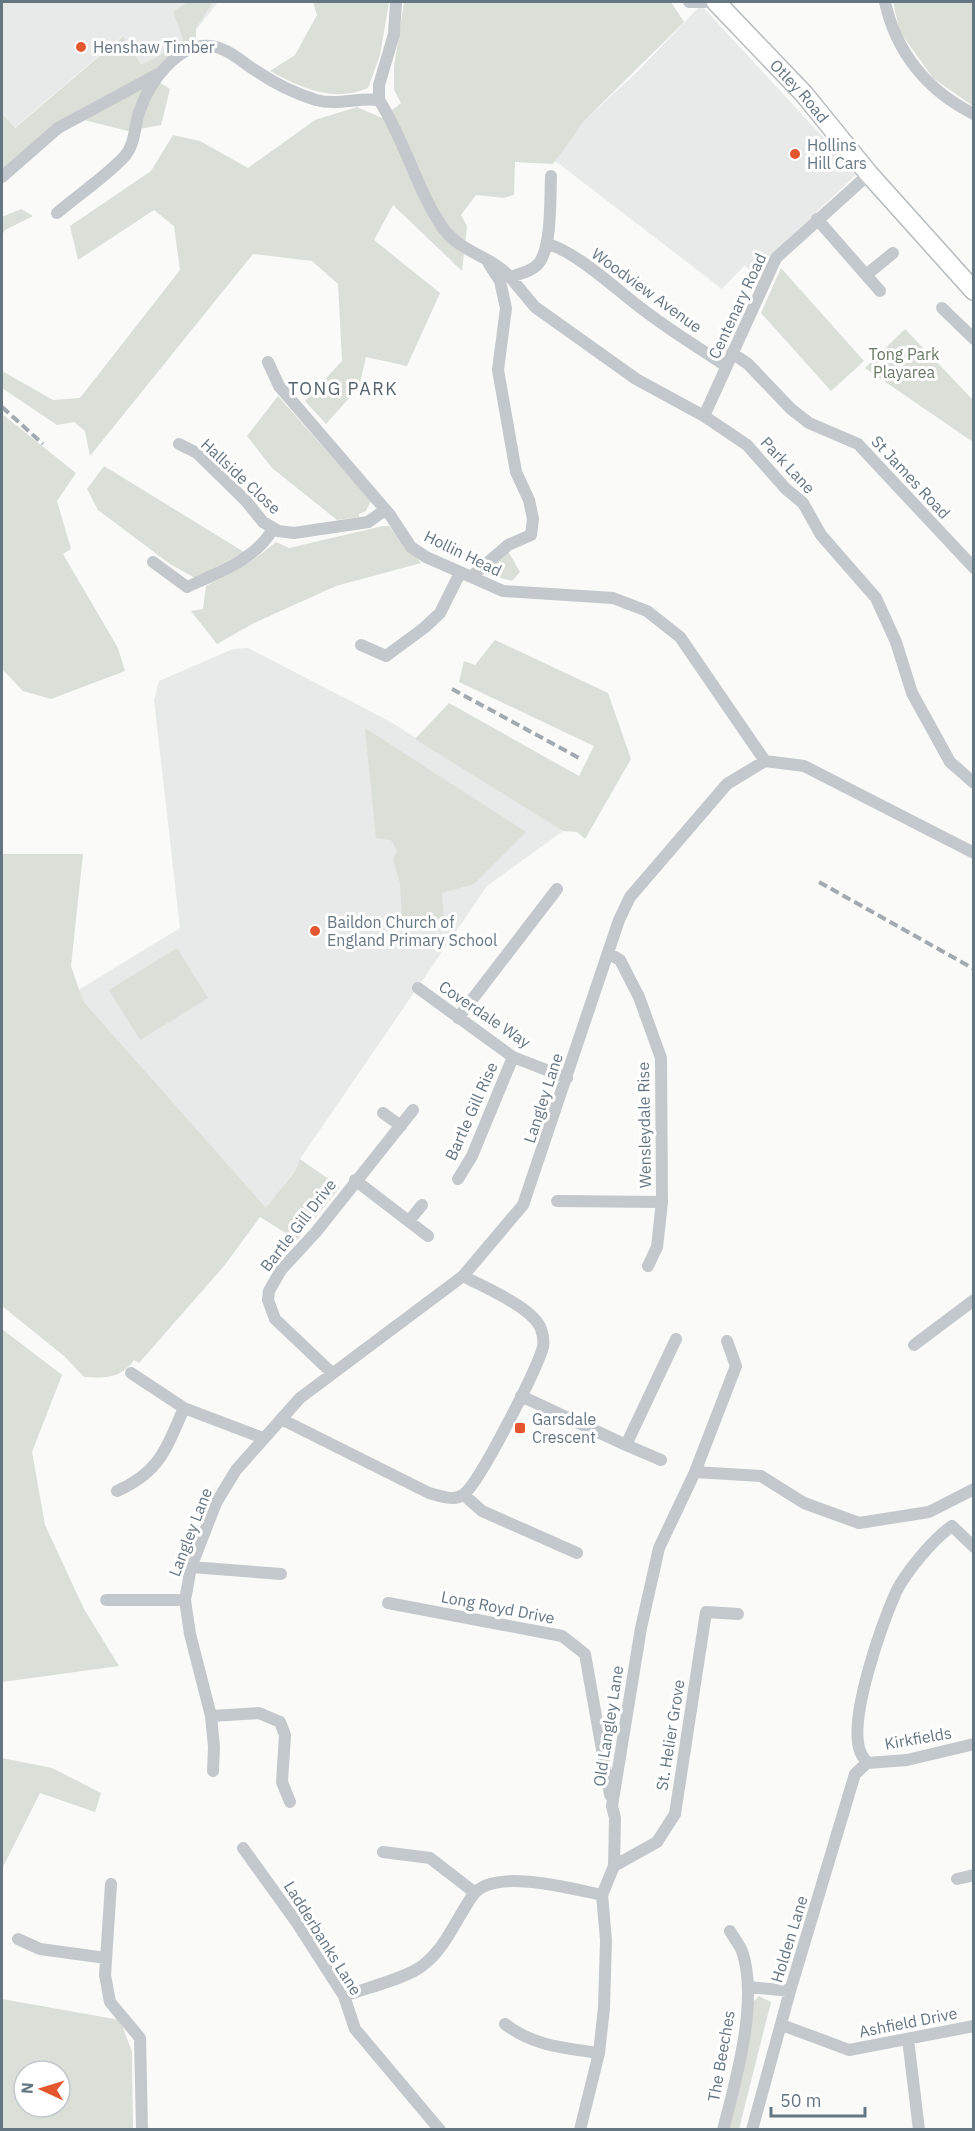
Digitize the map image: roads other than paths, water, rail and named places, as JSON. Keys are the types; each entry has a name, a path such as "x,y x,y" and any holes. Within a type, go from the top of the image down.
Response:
{"main road":[{"name":"Otley Road","path":"716,2 804,94 869,174 974,291"}],"street":[{"path":"2,177 58,128 159,74 184,51 208,45 219,48 259,74 316,100 342,103 364,98 380,100 379,84 394,34 396,2"},
{"path":"689,2 705,2"},
{"path":"885,2 892,31 908,59 935,90 952,103 974,114"},
{"path":"57,213 125,156 134,138 140,109 159,74"},
{"path":"364,98 379,84"},
{"name":"Park Lane","path":"380,100 404,144 429,204 444,230 469,252 510,277 535,307 636,379 704,416 747,445 786,489 803,503 821,535 876,598 896,642 912,693 950,762 974,783"},
{"name":"Centenary Road","path":"704,416 776,258 869,174"},
{"path":"510,277 533,269 540,262 547,244 551,176"},
{"path":"817,219 880,291"},
{"name":"Woodview Avenue","path":"547,244 556,246 582,263 650,315 726,366"},
{"path":"866,274 893,253"},
{"path":"361,645 386,656 440,613 466,574 508,545 531,535 533,519 529,500 516,472 498,370 506,308 500,281 487,261"},
{"path":"942,308 974,339"},
{"name":"St James Road","path":"732,353 748,364 791,409 809,423 858,444 974,568"},
{"name":"Hollin Head","path":"268,362 279,386 385,510 411,547 503,591 613,598 647,611 680,637 765,761"},
{"name":"Hallside Close","path":"179,444 197,453 246,501 262,522 273,529 294,533 368,522 385,510"},
{"path":"153,562 187,587 250,556 266,541 273,529"},
{"path":"765,761 804,766 974,853"},
{"name":"Langley Lane","path":"213,1771 214,1747 210,1716 190,1634 185,1600 191,1567 225,1487 263,1438 300,1398 463,1276 523,1205 608,953 630,897 727,784 765,761"},
{"path":"458,1018 557,889"},
{"name":"Wensleydale Rise","path":"608,953 620,960 639,997 661,1058 662,1202 657,1247 648,1266"},
{"name":"Coverdale Way","path":"418,988 513,1057 567,1078"},
{"name":"Bartle Gill Rise","path":"458,1179 472,1156 513,1057"},
{"name":"Bartle Gill Drive","path":"332,1373 275,1318 268,1300 269,1291 281,1269 316,1232 355,1180 413,1110"},
{"path":"383,1113 401,1126"},
{"path":"355,1180 428,1236"},
{"name":"Wensleydale Rise","path":"557,1201 662,1202"},
{"path":"409,1221 422,1205"},
{"path":"281,1419 429,1493 450,1498 464,1495 521,1396 544,1344 541,1329 533,1315 463,1276"},
{"path":"914,1345 974,1300"},
{"path":"626,1445 676,1340"},
{"name":"Old Langley Lane","path":"580,2130 599,2054 606,1940 602,1895 614,1866 615,1818 612,1806 641,1628 659,1548 695,1472 735,1366 727,1341"},
{"path":"131,1373 184,1408 263,1438"},
{"path":"521,1396 660,1460"},
{"path":"117,1491 139,1481 164,1456 184,1408"},
{"path":"695,1472 761,1476 804,1503 859,1523 929,1512 974,1489"},
{"path":"464,1495 482,1511 577,1553"},
{"path":"867,1763 860,1750 859,1720 870,1661 897,1590 939,1535 952,1526 974,1547"},
{"path":"191,1567 281,1574"},
{"name":"Langley Lane","path":"106,1600 185,1600"},
{"name":"Long Royd Drive","path":"388,1603 562,1636 585,1654 612,1806"},
{"name":"St. Helier Grove","path":"614,1866 657,1842 675,1814 706,1611 738,1614"},
{"path":"210,1716 259,1713 274,1717 290,1726 282,1773 290,1786 290,1802"},
{"name":"Kirkfields","path":"867,1763 907,1760 974,1744"},
{"name":"Holden Lane","path":"753,2130 790,1991 855,1774 867,1763"},
{"name":"Ladderbanks Lane","path":"243,1848 344,1996 355,2029 440,2130"},
{"path":"383,1852 430,1858 474,1892"},
{"path":"957,1879 974,1875"},
{"path":"344,1996 421,1967 449,1935 474,1892 500,1881 540,1882 602,1895"},
{"path":"111,1884 105,1975 110,2002 140,2038 142,2130"},
{"name":"The Beeches","path":"723,2130 741,2059 749,1987 742,1951 730,1931"},
{"path":"18,1939 40,1949 106,1958"},
{"path":"749,1987 790,1991"},
{"path":"505,2024 515,2032 543,2045 599,2054"},
{"name":"Ashfield Drive","path":"782,2025 849,2050 974,2026"},
{"path":"908,2039 919,2130"}],"railway":[{"path":"2,407 43,444"},
{"path":"452,689 581,759"},
{"path":"819,882 974,969"}],"place":[{"name":"Henshaw Timber","path":"81,47"},
{"name":"Hollins Hill Cars","path":"795,154"},
{"name":"Baildon Church of England Primary School","path":"315,931"},
{"name":"Garsdale Crescent","path":"520,1428"}],"district":[{"name":"TONG PARK","path":"343,389"}],"park label":[{"name":"Tong Park Playarea","path":"904,363"}]}
